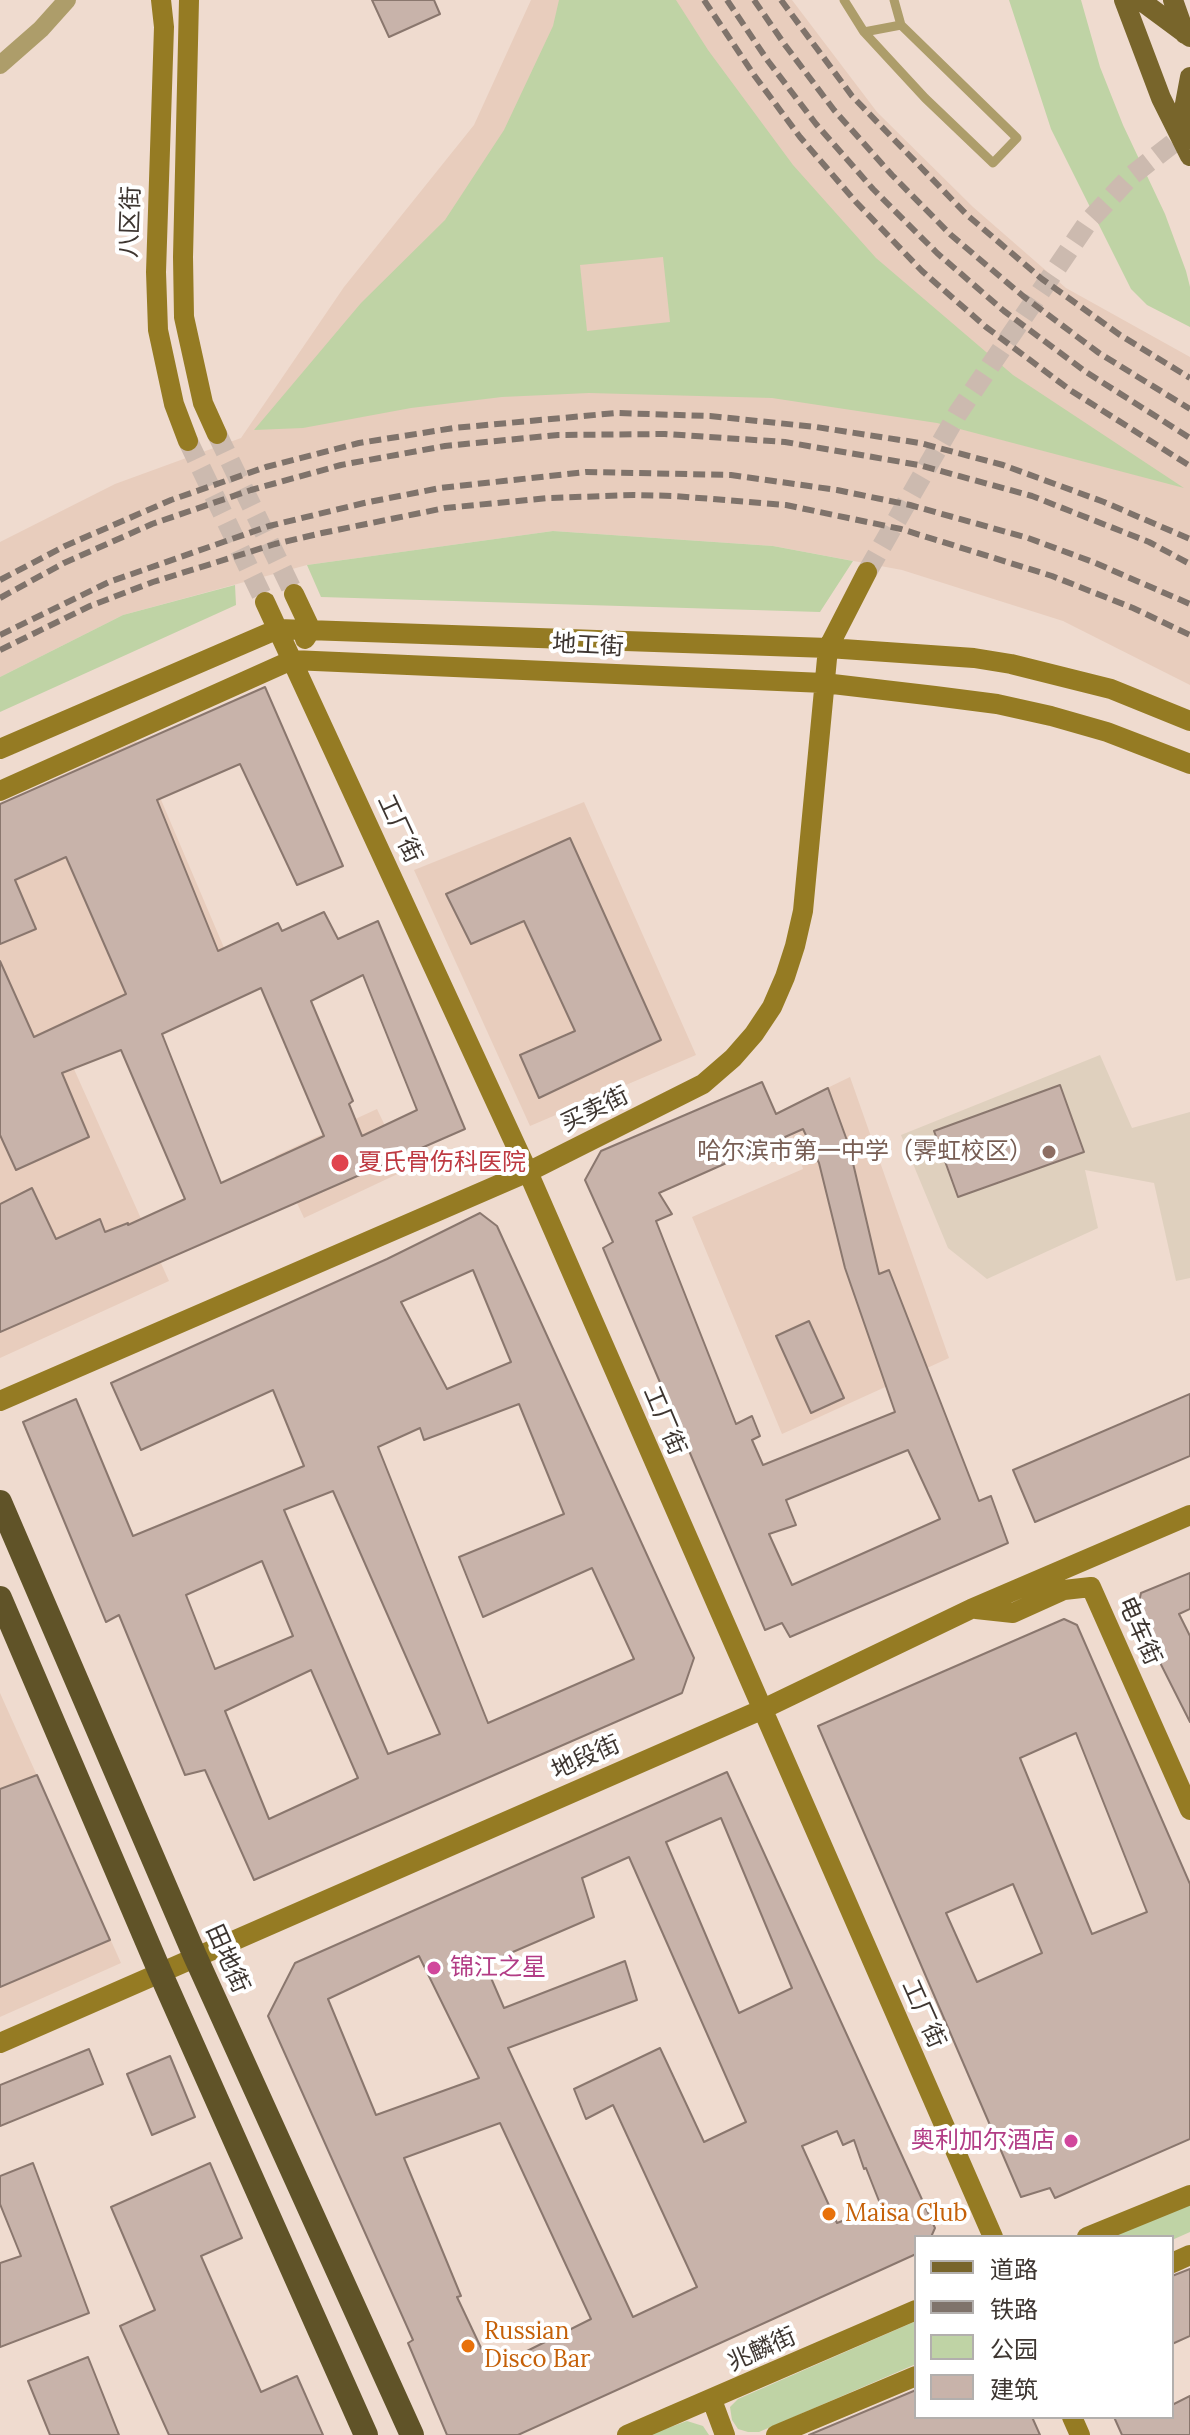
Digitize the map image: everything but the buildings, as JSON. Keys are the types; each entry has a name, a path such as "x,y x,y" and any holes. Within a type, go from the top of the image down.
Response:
{"highway":[{"name":"田地街","path":"0,1502 195,1956 412,2435"},
{"path":"0,1598 160,1972 366,2435"}],"main road":[{"name":"八区街","path":"161,0 164,27 156,272 158,330 174,404 188,441"},
{"path":"189,0 184,317 203,403 217,434"},
{"path":"1124,0 1161,98 1190,156"},
{"path":"1140,0 1188,39"},
{"path":"1173,0 1188,39"},
{"path":"1190,77 1184,109 1190,156"},
{"name":"买卖街","path":"0,1401 528,1172 703,1084 733,1058 772,1007 785,977 803,911 828,648 867,572"},
{"path":"292,660 311,630 294,594"},
{"name":"工厂街","path":"265,602 528,1172 992,2235"},
{"name":"地工街","path":"0,749 278,629 828,648 974,658 1111,689 1190,721"},
{"name":"地工街","path":"0,791 292,660 824,683 997,704 1107,732 1190,764"},
{"name":"地段街","path":"0,2043 761,1710 971,1609 1190,1515"},
{"name":"电车街","path":"971,1609 1013,1613 1064,1590 1091,1587 1190,1810"},
{"path":"1092,2235 1190,2195"},
{"name":"兆麟街","path":"627,2435 914,2311"},
{"path":"776,2435 914,2377"},
{"path":"712,2400 725,2435"}],"street":[{"path":"0,65 41,29 67,0"}],"lane":[{"path":"844,0 864,32 925,98 993,163 1017,138 901,25 894,0"},
{"path":"864,32 901,25"}],"shaded area":[{"path":"531,0 792,0 877,112 973,207 1066,288 1190,357 1190,685 1063,621 902,570 773,546 553,531 307,565 123,615 0,677 0,542 115,484 241,438 344,287 474,125"},
{"path":"136,741 225,950 56,1029 169,1281 0,1358 0,804"},
{"path":"584,802 696,1055 530,1126 414,870"},
{"name":"哈尔滨市第一中学（霁虹校区）","path":"1100,1055 1132,1128 1190,1112 1190,1278 1176,1281 1154,1183 1085,1170 1098,1228 987,1279 948,1248 901,1135"},
{"path":"850,1077 949,1358 782,1434 692,1217 803,1169 784,1109"},
{"name":"夏氏骨伤科医院","path":"377,1109 406,1170 304,1218 275,1156"},
{"path":"0,1693 121,1963 0,2017"}],"green space":[{"path":"559,0 676,0 708,50 793,165 876,258 1013,375 1184,488 937,423 772,398 589,393 502,397 411,408 303,428 254,430 361,303 445,220 504,130 553,26","holes":["663,257 670,322 587,331 580,265"]},
{"path":"1009,0 1081,0 1100,67 1123,125 1165,214 1186,271 1190,287 1190,327 1147,305 1131,289 1051,129"},
{"path":"553,531 773,546 853,561 820,612 321,597 307,565"},
{"path":"235,585 236,605 0,712 0,677 123,615"},
{"path":"1190,2204 1190,2232 1174,2239 1174,2235 1117,2235"},
{"path":"914,2322 914,2365 759,2432 738,2429 732,2420 730,2407 738,2399"},
{"path":"687,2421 703,2426 709,2435 649,2435"}],"tunnel":[{"path":"867,572 958,413 1088,222 1131,176 1190,130"},
{"path":"217,434 294,594"},
{"path":"188,441 265,602"}],"railway":[{"path":"704,0 800,137 922,271 986,327 1070,390 1190,466"},
{"path":"727,0 816,124 873,189 937,253 1004,311 1086,372 1190,438"},
{"path":"754,0 834,110 951,235 1023,296 1099,353 1190,409"},
{"path":"781,0 852,96 967,215 1042,279 1120,335 1190,378"},
{"path":"0,580 65,546 171,500 266,467 359,443 454,428 616,413 710,416 816,427 920,443 1003,465 1104,502 1190,539"},
{"path":"0,598 64,563 152,524 251,490 341,465 445,446 558,435 665,434 785,442 919,465 1032,496 1149,542 1190,564"},
{"path":"0,635 109,582 269,526 440,488 586,472 731,475 837,490 910,505 1028,538 1190,604"},
{"path":"0,650 90,606 153,582 275,544 445,508 548,498 634,495 786,505 901,529 1052,576 1133,608 1190,635"}],"place":[{"name":"哈尔滨市第一中学（霁虹校区）","path":"1049,1152"},
{"name":"夏氏骨伤科医院","path":"340,1163"},
{"name":"锦江之星","path":"434,1968"},
{"name":"奥利加尔酒店","path":"1071,2141"},
{"name":"Maisa Club","path":"829,2214"},
{"name":"Russian Disco Bar","path":"468,2346"}]}
